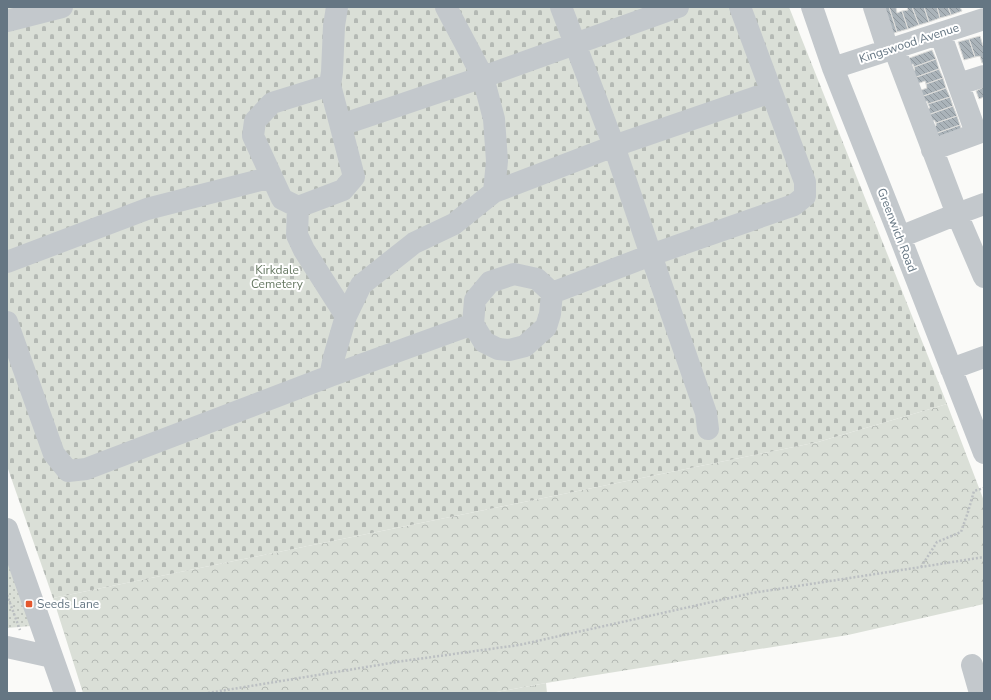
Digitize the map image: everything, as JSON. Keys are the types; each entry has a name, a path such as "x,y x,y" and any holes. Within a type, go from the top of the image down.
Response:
{"street":[{"path":"7,21 62,7"},
{"path":"298,208 343,190 354,177 330,85 334,26 337,7"},
{"path":"446,7 483,77 494,119 497,161 494,192"},
{"path":"561,7 614,146 706,413 708,429"},
{"path":"341,125 483,77 678,7"},
{"path":"552,293 651,255 794,205 805,196 805,182 740,7"},
{"name":"Greenwich Road","path":"812,7 833,68 984,453"},
{"path":"874,7 957,214 984,277"},
{"name":"Kingswood Avenue","path":"833,68 984,19"},
{"path":"932,150 980,132 959,84 940,33"},
{"path":"959,84 984,76"},
{"path":"298,208 282,199 253,136 255,121 272,103 330,85"},
{"path":"330,376 346,316 361,285 414,243 454,224 494,192 614,146 771,92"},
{"path":"7,262 147,209 272,178"},
{"path":"900,237 984,204"},
{"path":"298,208 297,235 304,250 346,316"},
{"path":"514,274 537,279 552,293 550,314 546,327 525,346 510,350 498,349 484,342 473,324 475,300 490,282 514,274"},
{"path":"7,322 54,454 68,471 86,469 330,376 473,324"},
{"path":"951,369 984,357"},
{"path":"7,529 65,693"},
{"path":"17,649 52,657"},
{"path":"972,665 980,693"}],"path":[{"path":"921,567 937,542 961,532 974,491 984,488"},
{"path":"208,693 216,693 403,661 518,645 752,593 982,557"},
{"path":"7,595 17,649"}],"green space":[{"name":"Kirkdale Cemetery","path":"7,7 789,7 947,404 818,442 53,598 7,466"},
{"path":"947,404 984,501 984,604 848,635 491,693 83,693 53,598 818,442"},
{"path":"7,558 31,626 7,628"},
{"path":"546,683 547,693 491,693"}],"building":[{"path":"889,7 897,32 886,36 877,10"},
{"path":"889,7 896,7 897,13 902,11 908,29 897,32"},
{"path":"907,7 912,7 919,25 908,29 902,11 908,10"},
{"path":"912,7 924,7 929,22 919,25"},
{"path":"924,7 937,7 940,18 929,22"},
{"path":"937,7 948,7 951,15 940,18"},
{"path":"948,7 960,7 962,11 951,15"},
{"path":"980,36 984,49 984,63 982,63 980,56 975,57 969,39"},
{"path":"969,39 975,57 964,60 958,42"},
{"path":"932,50 936,59 914,67 913,64 907,66 904,60"},
{"path":"936,59 939,69 911,79 909,73 915,70 914,67"},
{"path":"939,69 943,78 926,84 925,81 914,85 911,79"},
{"path":"943,78 946,88 915,99 913,93 927,88 926,84"},
{"path":"984,87 984,97 979,99 976,91"},
{"path":"946,88 950,97 928,104 927,101 921,104 918,98"},
{"path":"950,97 953,106 925,116 923,110 930,108 928,104"},
{"path":"953,106 957,116 936,123 934,120 928,123 925,116"},
{"path":"957,116 960,125 931,135 928,129 936,126 936,123"},
{"path":"960,125 963,135 935,141 932,135"}],"place":[{"name":"Seeds Lane","path":"29,604"}]}
